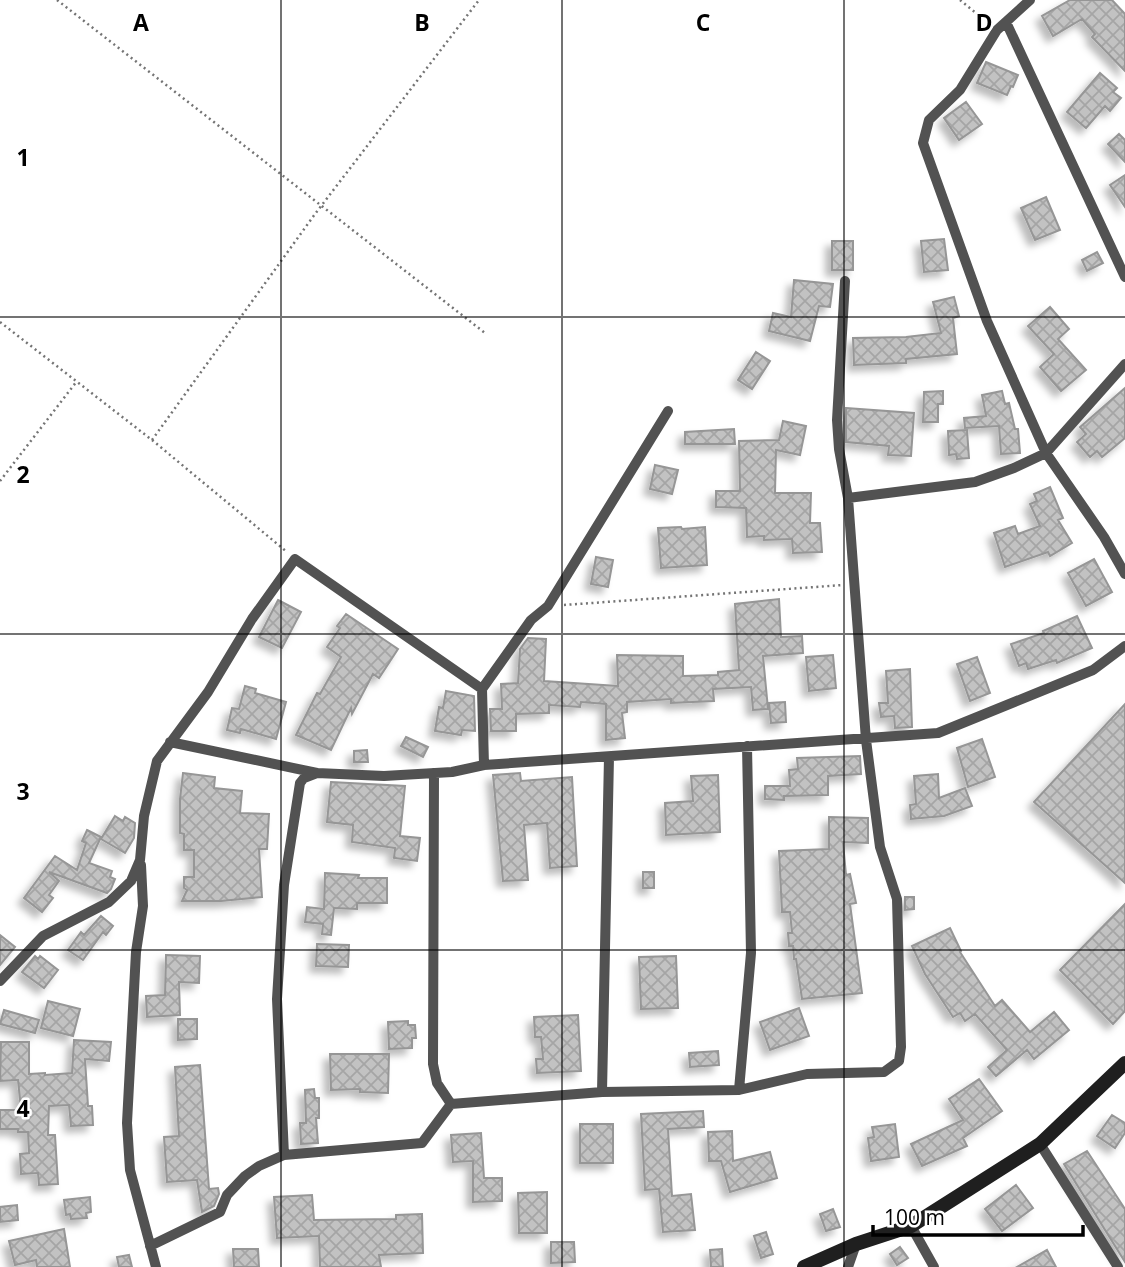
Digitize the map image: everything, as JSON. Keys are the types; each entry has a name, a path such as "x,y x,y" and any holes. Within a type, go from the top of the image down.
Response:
{"street":[{"path":"1030,0 1002,26 960,90 929,120 923,143 987,321 1046,453 1104,537 1125,574"},
{"path":"1002,26 1125,277"},
{"path":"150,1246 220,1212 227,1195 259,1166 284,1155 422,1143 451,1104 602,1092 739,1090 807,1074 884,1072 899,1061 901,1047 897,899 880,847 866,740 848,498 839,449 837,420 845,281"},
{"path":"848,498 975,482 1046,453 1125,364"},
{"path":"484,765 482,689 531,620 548,606 668,411"},
{"path":"156,1267 130,1170 127,1123 136,952 143,906 140,860 144,816 157,761 208,692 252,619 295,559 482,689"},
{"path":"170,742 317,772 384,776 434,773 484,765 938,733 1093,670 1125,646"},
{"path":"739,1090 751,953 747,746"},
{"path":"602,1092 608,757"},
{"path":"284,1155 277,999 284,885 300,783 317,772"},
{"path":"434,773 433,1064 437,1083 451,1104"},
{"path":"0,981 43,936 109,902 131,881 140,860"},
{"path":"804,1267 856,1244 911,1226 1040,1143 1125,1063"},
{"path":"1040,1143 1118,1267"},
{"path":"911,1226 934,1267"},
{"path":"848,1267 856,1244"}],"path":[{"path":"57,0 485,333"},
{"path":"152,440 321,205 480,0"},
{"path":"960,0 1002,26"},
{"path":"0,322 152,440 295,559"},
{"path":"0,481 77,381"},
{"path":"548,606 854,584"}],"building":[{"path":"1070,0 1112,0 1125,14 1125,71 1092,37 1095,34 1082,19 1053,36 1042,16"},
{"path":"986,62 1018,75 1007,95 977,83"},
{"path":"1100,73 1117,88 1113,92 1121,98 1110,111 1105,106 1086,128 1067,112"},
{"path":"966,102 982,124 959,140 944,118"},
{"path":"1119,134 1125,140 1125,162 1108,144"},
{"path":"1125,175 1125,207 1110,185"},
{"path":"1046,197 1060,230 1035,240 1021,208"},
{"path":"944,239 948,270 924,272 921,241"},
{"path":"832,241 853,241 853,270 832,270"},
{"path":"1097,252 1103,263 1087,271 1082,260"},
{"path":"794,280 833,284 830,307 819,306 810,341 769,331 773,313 791,317"},
{"path":"954,297 959,316 953,318 957,354 906,359 906,363 854,365 853,338 941,333 933,302"},
{"path":"1050,307 1069,329 1058,339 1086,370 1061,391 1040,367 1054,354 1028,326"},
{"path":"756,352 770,361 752,389 738,380"},
{"path":"1125,388 1125,438 1102,457 1097,451 1090,457 1077,442 1086,434 1080,427"},
{"path":"943,391 943,404 938,404 938,422 923,422 924,392"},
{"path":"1002,391 1005,404 1009,403 1015,429 1018,429 1020,453 1001,454 999,426 965,428 964,418 986,416 982,395"},
{"path":"846,408 914,413 911,456 888,455 889,446 846,442"},
{"path":"783,421 806,426 800,455 776,450 775,493 811,493 810,523 820,523 822,552 793,553 792,539 764,540 764,536 747,537 746,508 716,507 716,491 740,491 739,441 779,440"},
{"path":"734,429 735,444 685,444 685,432"},
{"path":"967,430 969,458 957,459 956,454 949,455 948,431"},
{"path":"655,465 678,470 672,494 650,489"},
{"path":"1050,487 1063,518 1058,520 1072,543 1050,556 1048,552 1005,567 994,533 1015,526 1018,534 1040,526 1030,504 1037,501 1034,494"},
{"path":"705,527 707,565 661,568 658,528"},
{"path":"596,557 613,560 608,587 591,584"},
{"path":"1094,559 1112,592 1086,606 1068,573"},
{"path":"779,599 781,637 802,636 803,653 763,656 768,709 753,710 751,687 713,689 714,701 671,703 671,699 627,702 627,712 622,713 625,738 606,740 606,704 581,702 580,707 549,705 549,713 516,714 516,731 491,731 490,709 502,709 501,684 518,683 520,649 528,638 546,639 544,681 618,686 617,655 683,656 683,676 718,675 718,672 739,670 735,604"},
{"path":"278,600 301,612 282,648 259,637"},
{"path":"346,614 398,649 379,678 373,674 352,714 351,708 331,750 296,735 317,693 320,694 341,657 327,647"},
{"path":"1077,616 1092,648 1057,663 1056,660 1028,669 1026,663 1019,666 1011,644 1044,633 1043,631"},
{"path":"833,655 836,688 809,691 806,657"},
{"path":"977,657 990,693 970,701 957,664"},
{"path":"910,669 912,727 895,728 894,716 881,717 879,703 888,703 886,671"},
{"path":"245,686 256,689 255,693 286,702 276,739 241,729 240,733 227,730 232,708 239,709"},
{"path":"446,691 474,696 475,731 462,730 461,735 435,731 439,707 443,708"},
{"path":"785,702 786,722 771,723 769,703"},
{"path":"1125,704 1125,883 1034,802"},
{"path":"406,737 428,747 423,757 401,746"},
{"path":"982,739 995,777 968,787 957,748"},
{"path":"367,750 368,762 354,762 354,751"},
{"path":"860,756 861,774 828,776 828,795 784,796 784,800 765,799 765,786 790,786 789,770 798,769 797,758"},
{"path":"183,773 215,777 214,788 242,791 240,813 269,814 267,849 259,849 262,897 182,901 187,890 184,888 184,877 194,877 194,850 184,850 184,834 180,833"},
{"path":"520,773 521,781 572,777 577,866 550,868 547,823 524,825 528,880 503,881 493,775"},
{"path":"938,774 939,798 965,788 972,806 944,816 911,819 910,805 916,804 914,776"},
{"path":"718,775 720,832 666,835 665,803 693,801 691,776"},
{"path":"331,782 405,786 400,836 420,838 417,861 394,858 395,848 352,842 353,825 327,822"},
{"path":"115,816 123,821 125,817 135,823 134,838 125,853 101,839"},
{"path":"829,817 868,818 868,843 843,842 846,875 850,874 856,903 850,904 862,993 802,999 793,946 789,946 788,933 792,933 790,912 782,912 779,851 829,849"},
{"path":"87,830 101,837 89,863 112,871 110,877 115,879 111,889 107,893 49,872 59,881 49,895 53,898 42,912 24,898 55,856 77,870 86,843 82,841"},
{"path":"643,872 654,872 654,888 643,888"},
{"path":"325,873 359,875 358,878 387,878 387,903 357,903 357,909 334,908 331,935 322,934 323,924 305,922 307,907 324,909"},
{"path":"905,897 914,897 914,909 905,910"},
{"path":"1125,904 1125,1011 1113,1024 1060,970"},
{"path":"101,916 113,926 106,935 103,932 83,960 68,950 81,932 84,935"},
{"path":"950,928 960,952 995,1006 1002,1000 1030,1032 1054,1012 1069,1030 1034,1059 1027,1050 996,1076 988,1067 1007,1050 975,1014 965,1021 960,1013 953,1017 925,974 912,946"},
{"path":"0,935 15,947 0,965"},
{"path":"317,944 349,945 348,967 316,966"},
{"path":"166,955 200,956 199,983 179,982 180,1015 147,1017 146,996 165,995"},
{"path":"35,956 38,959 40,956 58,970 44,988 22,972"},
{"path":"676,956 678,1008 641,1009 639,957"},
{"path":"48,1001 80,1009 73,1036 41,1028"},
{"path":"799,1008 809,1036 770,1050 760,1022"},
{"path":"4,1010 39,1020 35,1033 0,1024"},
{"path":"578,1015 581,1071 537,1073 536,1059 543,1059 541,1037 535,1037 534,1017"},
{"path":"178,1019 197,1019 197,1039 178,1040"},
{"path":"408,1021 408,1025 415,1025 416,1038 412,1038 412,1048 389,1049 388,1022"},
{"path":"74,1040 111,1042 109,1061 85,1059 88,1106 92,1106 93,1125 71,1126 69,1105 49,1106 48,1135 55,1135 58,1184 39,1185 38,1173 21,1174 20,1154 29,1153 28,1132 0,1129 0,1110 21,1110 18,1080 0,1081 1,1042 29,1042 29,1074 45,1075 72,1073"},
{"path":"718,1051 719,1065 690,1067 689,1053"},
{"path":"330,1054 389,1054 388,1093 360,1092 360,1089 331,1090"},
{"path":"200,1065 209,1189 218,1188 219,1194 214,1206 202,1212 197,1180 167,1182 164,1137 179,1136 175,1067"},
{"path":"979,1079 1002,1111 963,1138 967,1146 922,1166 911,1144 963,1120 949,1099"},
{"path":"314,1089 315,1098 319,1098 319,1118 316,1118 318,1143 301,1144 300,1123 306,1123 305,1090"},
{"path":"703,1111 704,1127 668,1129 672,1196 691,1194 695,1230 663,1232 659,1189 645,1190 641,1114"},
{"path":"1112,1115 1125,1123 1125,1133 1115,1148 1097,1136"},
{"path":"580,1124 613,1124 613,1163 580,1163"},
{"path":"895,1124 899,1157 871,1161 868,1138 874,1137 872,1127"},
{"path":"732,1131 733,1161 770,1152 777,1178 730,1192 721,1161 709,1161 708,1132"},
{"path":"481,1133 484,1178 502,1178 502,1201 473,1202 473,1161 453,1162 451,1135"},
{"path":"1087,1151 1125,1209 1125,1262 1064,1164"},
{"path":"1016,1185 1033,1208 1002,1231 985,1209"},
{"path":"547,1192 547,1233 519,1233 518,1193"},
{"path":"312,1195 314,1220 396,1219 396,1215 422,1214 423,1253 379,1255 381,1267 320,1267 319,1236 277,1238 274,1197"},
{"path":"90,1197 91,1212 86,1213 87,1218 71,1219 70,1214 66,1215 64,1200"},
{"path":"17,1205 18,1220 0,1222 0,1207"},
{"path":"833,1209 840,1227 826,1231 820,1214"},
{"path":"64,1229 70,1267 37,1267 36,1260 15,1265 9,1241"},
{"path":"766,1232 773,1254 761,1258 754,1236"},
{"path":"551,1242 574,1242 575,1262 551,1263"},
{"path":"900,1247 908,1258 897,1265 890,1254"},
{"path":"233,1249 258,1249 259,1267 234,1267"},
{"path":"722,1249 723,1267 711,1267 710,1250"},
{"path":"1047,1250 1056,1267 1017,1267"},
{"path":"129,1255 132,1267 119,1267 117,1257"}]}
